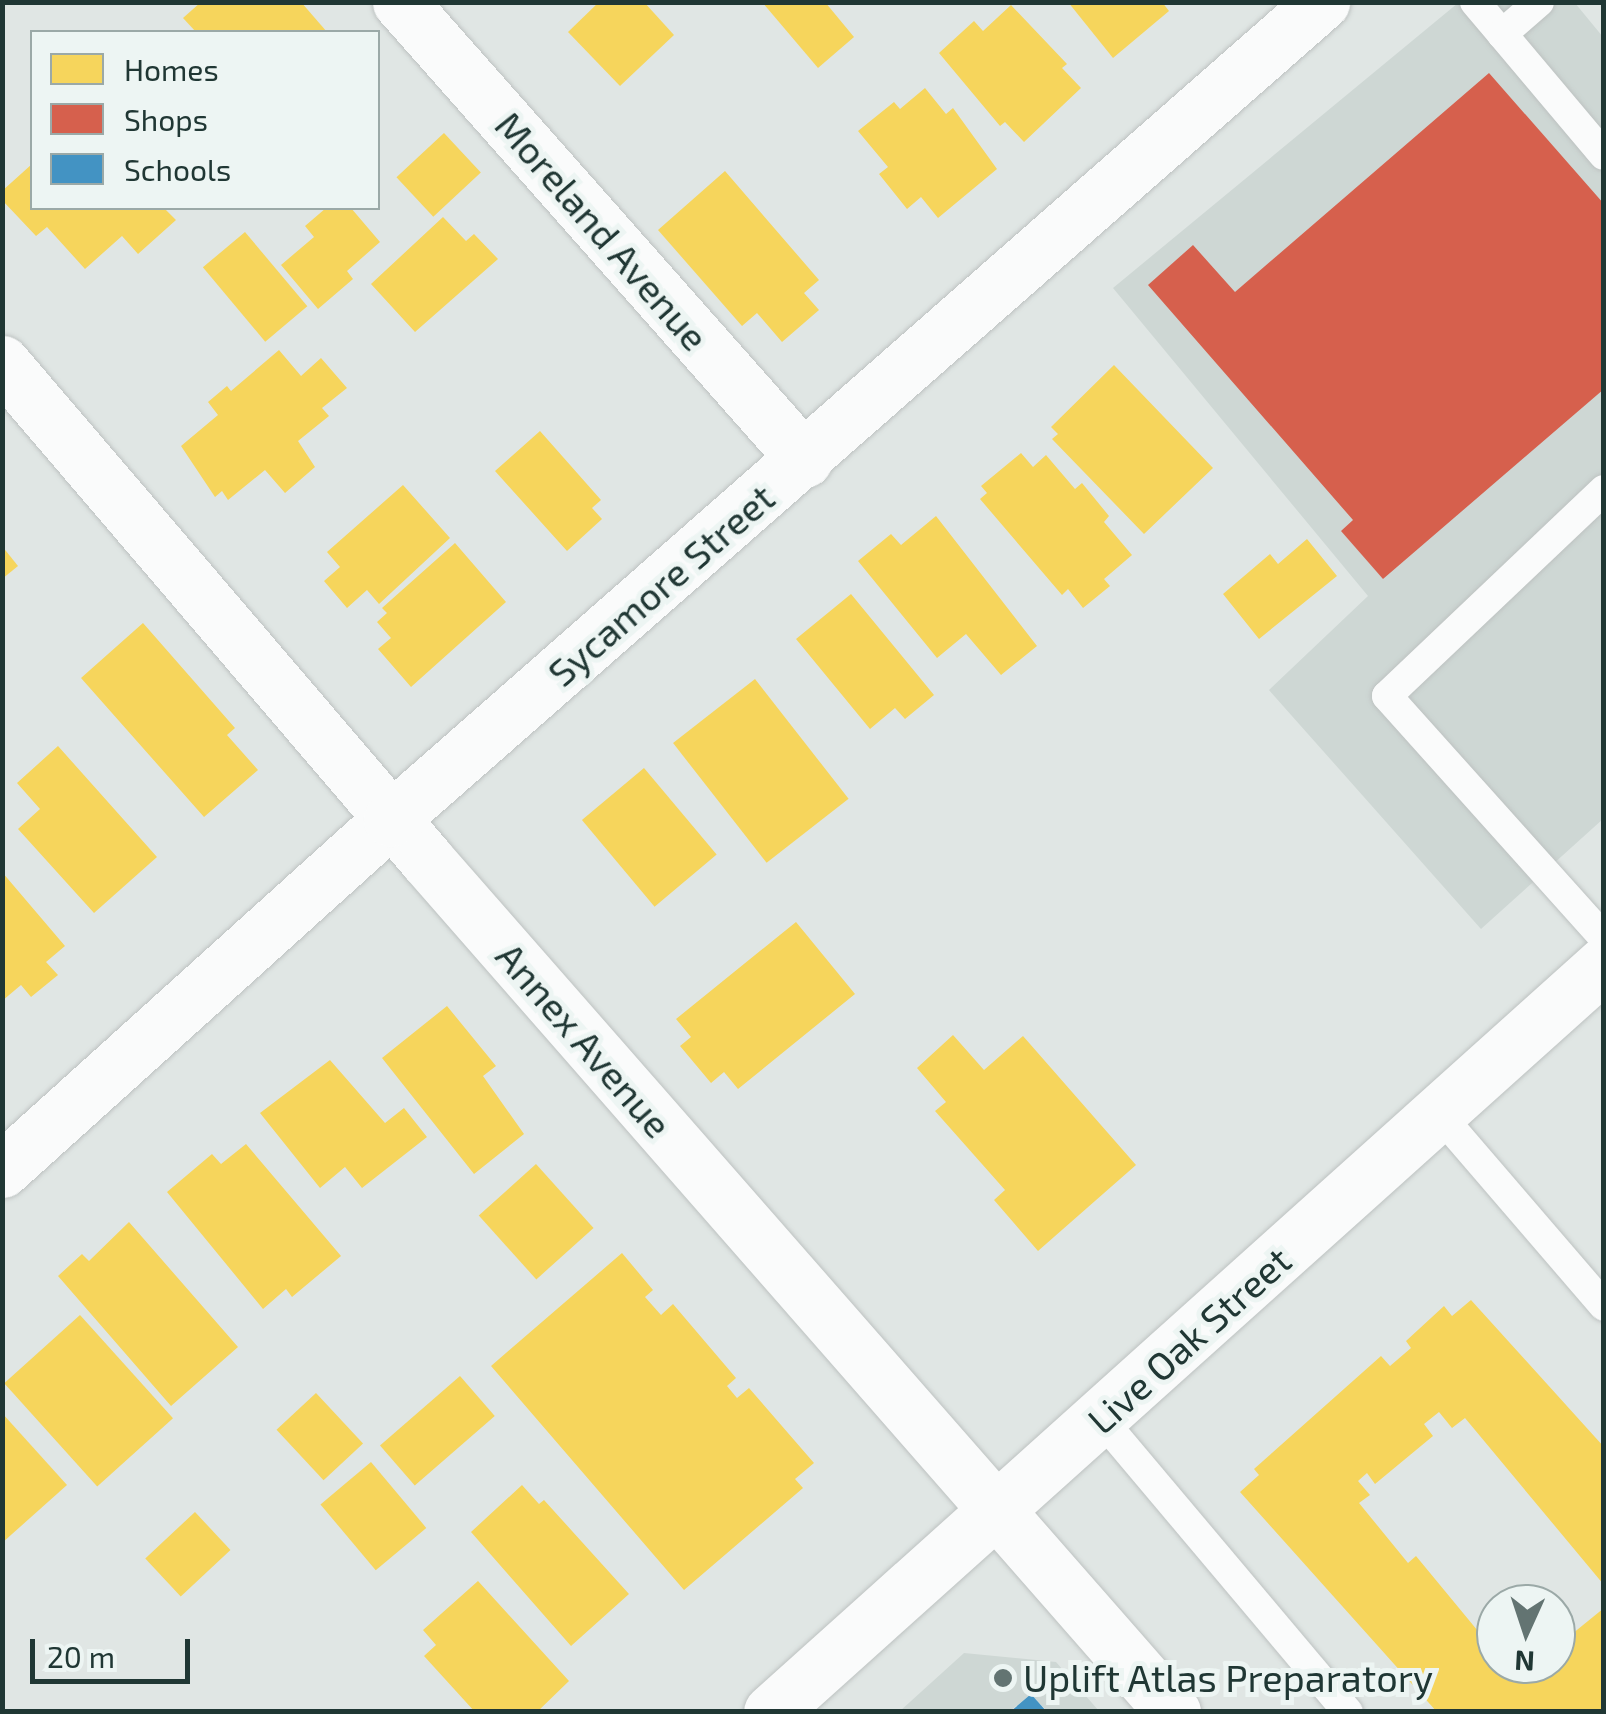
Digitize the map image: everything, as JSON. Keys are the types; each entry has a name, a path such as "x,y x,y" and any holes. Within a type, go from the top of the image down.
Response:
{"street":[{"name":"Moreland Avenue","path":"400,2 805,460"},
{"name":"Sycamore Street","path":"2,1170 391,819 805,460 1322,2"},
{"name":"Annex Avenue","path":"2,363 391,819 1172,1712"},
{"name":"Live Oak Street","path":"772,1712 1604,964"}],"lane":[{"path":"1475,2 1604,156"},
{"path":"1502,34 1539,2"},
{"path":"1604,490 1386,696 1604,938"},
{"path":"1439,1114 1604,1306"},
{"path":"1102,1419 1348,1712"}],"shaded area":[{"path":"1458,3 1575,3 1603,37 1603,819 1481,929 1269,690 1368,596 1113,288"},
{"name":"Uplift Atlas Preparatory","path":"964,1653 1056,1662 1099,1711 1047,1711 1031,1694 1010,1711 900,1711"}],"building: Homes":[{"path":"201,2 301,2 325,30 194,30 183,18"},
{"path":"599,2 644,2 674,35 620,86 568,32"},
{"path":"762,2 825,2 854,37 818,68"},
{"path":"1068,2 1162,2 1169,11 1113,58"},
{"path":"1011,5 1067,64 1062,68 1081,88 1024,142 1005,122 1000,126 939,53 974,21 983,31"},
{"path":"925,88 946,114 953,108 997,169 938,218 921,197 907,209 879,174 888,167 858,131 894,102 900,109"},
{"path":"444,133 481,172 433,217 396,177"},
{"path":"30,166 30,210 166,210 176,220 138,254 122,236 85,269 47,227 36,236 2,200 2,191"},
{"path":"725,171 819,280 804,293 819,310 782,342 757,313 742,326 658,230"},
{"path":"324,210 353,210 380,242 347,271 353,279 318,309 281,265 314,237 305,226"},
{"path":"443,217 466,241 474,234 498,259 415,332 371,284"},
{"path":"245,232 307,306 265,342 203,267"},
{"path":"279,350 301,376 321,358 347,388 322,408 329,416 298,441 315,467 285,493 265,470 228,500 222,491 215,497 181,446 218,415 208,402 227,386 231,391"},
{"path":"1114,365 1213,468 1144,534 1052,439 1058,434 1051,427"},
{"path":"540,431 601,500 592,508 602,519 567,551 495,471"},
{"path":"1021,453 1033,467 1046,455 1075,489 1082,483 1109,516 1104,522 1132,555 1104,579 1110,586 1083,608 1068,589 1062,595 980,499 987,493 981,486"},
{"path":"403,485 450,538 379,604 367,590 347,608 324,581 340,567 327,552"},
{"path":"936,516 1037,646 1001,675 966,634 937,658 858,561 891,534 901,545"},
{"path":"1307,539 1337,576 1259,639 1223,594 1270,554 1278,564"},
{"path":"455,543 506,602 411,687 378,649 391,638 377,622 387,613 382,608"},
{"path":"2,546 18,566 2,579"},
{"path":"851,594 934,695 905,719 895,708 870,729 796,639"},
{"path":"143,623 235,728 227,735 258,770 204,817 81,678"},
{"path":"755,679 849,799 767,863 673,743"},
{"path":"58,746 157,857 94,913 18,829 40,809 17,783"},
{"path":"644,768 717,855 655,907 582,820"},
{"path":"2,872 65,946 46,962 58,975 31,997 21,985 2,1001"},
{"path":"796,922 855,994 738,1089 724,1072 711,1083 680,1046 691,1037 676,1019"},
{"path":"447,1006 496,1066 483,1076 524,1134 474,1174 382,1058"},
{"path":"953,1035 984,1070 1023,1036 1136,1165 1038,1251 994,1200 1005,1190 935,1111 946,1102 917,1068"},
{"path":"330,1060 385,1123 404,1108 427,1137 362,1188 345,1167 320,1188 260,1113"},
{"path":"246,1144 341,1256 292,1297 286,1289 263,1309 167,1192 212,1154 221,1164"},
{"path":"536,1164 594,1228 536,1279 479,1216"},
{"path":"129,1222 238,1347 171,1406 58,1276 82,1254 89,1261"},
{"path":"622,1253 653,1290 645,1297 661,1315 673,1304 736,1378 727,1386 737,1398 749,1388 814,1463 795,1479 803,1488 684,1590 491,1366"},
{"path":"1471,1300 1604,1447 1604,1585 1465,1418 1452,1428 1439,1412 1424,1424 1433,1436 1375,1484 1367,1473 1358,1481 1370,1495 1359,1503 1408,1563 1416,1556 1476,1629 1476,1684 1576,1684 1576,1631 1604,1608 1604,1712 1437,1712 1240,1492 1259,1475 1254,1469 1381,1356 1390,1366 1411,1348 1406,1341 1444,1306 1452,1316"},
{"path":"80,1315 173,1418 97,1487 4,1383"},
{"path":"460,1376 495,1416 415,1486 380,1446"},
{"path":"316,1393 363,1443 324,1480 277,1430"},
{"path":"2,1413 67,1485 2,1543"},
{"path":"371,1462 426,1528 376,1570 320,1504"},
{"path":"522,1485 539,1504 544,1500 629,1594 571,1646 471,1532"},
{"path":"195,1512 230,1550 181,1596 145,1558"},
{"path":"478,1581 569,1681 537,1712 475,1712 424,1656 436,1645 423,1630"}],"building: Shops":[{"path":"1489,73 1604,204 1604,389 1383,579 1341,531 1353,520 1148,285 1193,245 1235,292"}],"building: Schools":[{"path":"1031,1694 1047,1712 1010,1712"}],"place":[{"name":"Uplift Atlas Preparatory","path":"1003,1678"}]}
